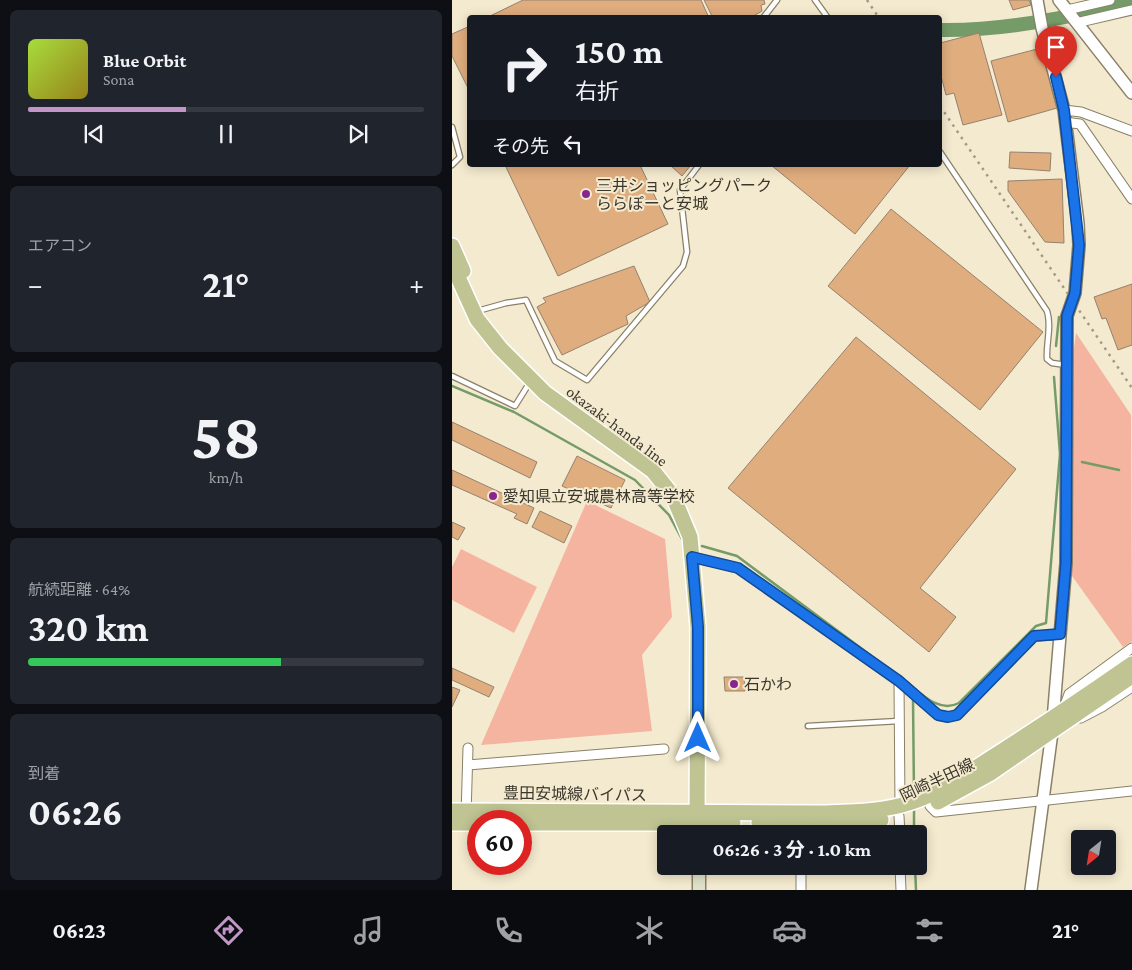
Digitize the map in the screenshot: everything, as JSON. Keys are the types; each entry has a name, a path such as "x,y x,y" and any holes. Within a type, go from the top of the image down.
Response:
{"main road":[{"path":"452,246 482,317"},
{"name":"okazaki-handa line","path":"452,264 477,319 482,317 500,348 531,380 653,471 673,496 690,537 698,627 698,823"},
{"name":"岡崎半田線","path":"698,823 900,811 930,806 989,774 1058,720 1080,700 1132,664"},
{"name":"岡崎半田線","path":"839,825 868,822 900,811 1132,676"},
{"name":"豊田安城線バイパス","path":"463,818 698,823"},
{"name":"岡崎半田線","path":"698,823 732,825"},
{"name":"豊田安城線バイパス","path":"532,824 698,823"},
{"path":"699,875 699,890"}],"street":[{"path":"1031,890 1041,800 1058,720 1060,634 1066,563 1067,316 1075,293 1079,245 1064,110 1042,28 1037,0"},
{"path":"1059,0 1132,93"},
{"path":"1071,16 1110,0"},
{"path":"1071,16 1132,10"},
{"path":"1064,110 1081,112 1132,131"},
{"path":"1065,122 1080,124 1132,199"},
{"path":"692,557 738,568 899,681 938,715 948,717 957,715 1034,636 1060,634"},
{"path":"1058,720 1069,694 1132,648"},
{"path":"899,681 900,825"},
{"path":"1058,720 1076,721 1102,707 1132,686"},
{"path":"463,818 468,748"},
{"path":"468,765 664,749"},
{"path":"930,806 936,812 1132,791"},
{"path":"801,875 801,890"},
{"path":"900,875 901,890"}],"lane":[{"path":"766,15 778,0"},
{"path":"815,0 826,15"},
{"path":"452,128 460,157 452,166"},
{"path":"942,155 1047,310 1051,322 1046,345 1047,359 1052,363 1066,365"},
{"path":"482,317 506,302 526,300 555,361 587,380 683,266 687,252 680,190 697,167"},
{"path":"452,376 515,406 531,380"},
{"path":"808,726 900,721"}],"shaded area":[{"path":"1076,333 1131,415 1132,641 1123,647 1072,576 1073,355"},
{"path":"587,501 665,539 672,617 642,655 652,731 481,745"},
{"path":"461,549 537,587 514,633 452,600 452,567"}],"building":[{"path":"523,0 701,0 708,15 492,15"},
{"path":"704,0 764,0 765,4 761,5 762,11 755,15 712,15"},
{"path":"1009,0 1029,0 1031,5 1013,10"},
{"path":"467,27 467,86 452,56 452,34"},
{"path":"979,33 1002,115 963,125 954,93 946,95 942,80 942,42"},
{"path":"1041,48 1057,108 1008,122 991,61"},
{"path":"1010,152 1051,153 1050,171 1009,168"},
{"name":"三井ショッピングパーク ららぽーと安城","path":"506,167 641,167 668,224 558,276"},
{"path":"672,167 689,167 682,176"},
{"path":"773,167 908,167 855,234"},
{"path":"1062,179 1064,243 1045,242 1008,191 1008,181"},
{"path":"891,209 1043,332 980,410 828,286"},
{"path":"634,266 650,302 626,316 628,324 562,355 537,307 546,302 543,298"},
{"path":"1132,284 1132,345 1118,350 1106,318 1102,319 1094,297"},
{"path":"856,337 1016,469 920,588 956,617 929,652 728,488"},
{"path":"452,422 537,462 530,478 452,440"},
{"path":"577,456 625,480 611,508 562,486"},
{"name":"愛知県立安城農林高等学校","path":"452,470 534,508 527,524 514,518 517,514 452,485"},
{"path":"540,511 572,526 564,543 532,527"},
{"path":"452,522 465,528 458,540 452,537"},
{"path":"452,668 494,687 489,697 452,680"},
{"name":"石かわ","path":"724,677 744,677 745,691 725,691"},
{"path":"452,687 460,690 452,707"}],"waterway":[{"path":"942,30 1013,26 1132,3"},
{"path":"1056,346 1059,317"},
{"path":"904,680 937,704 951,706 959,703 1036,626 1046,623 1060,454 1054,377"},
{"path":"452,386 514,412 635,480 669,515 682,539"},
{"path":"1082,462 1119,470"},
{"path":"702,546 737,556 889,669"},
{"path":"913,698 914,795"},
{"path":"914,808 914,825"},
{"path":"915,875 916,890"}],"railway":[{"path":"867,0 877,15"},
{"path":"942,109 1132,388"}],"place":[{"name":"三井ショッピングパーク ららぽーと安城","path":"586,194"},
{"name":"愛知県立安城農林高等学校","path":"493,496"},
{"name":"石かわ","path":"734,684"}],"route":[{"path":"698,738 698,627 692,557 738,568 899,681 938,715 948,717 957,715 1034,636 1060,634 1066,563 1067,316 1075,293 1079,245 1064,110 1056,77"}]}
